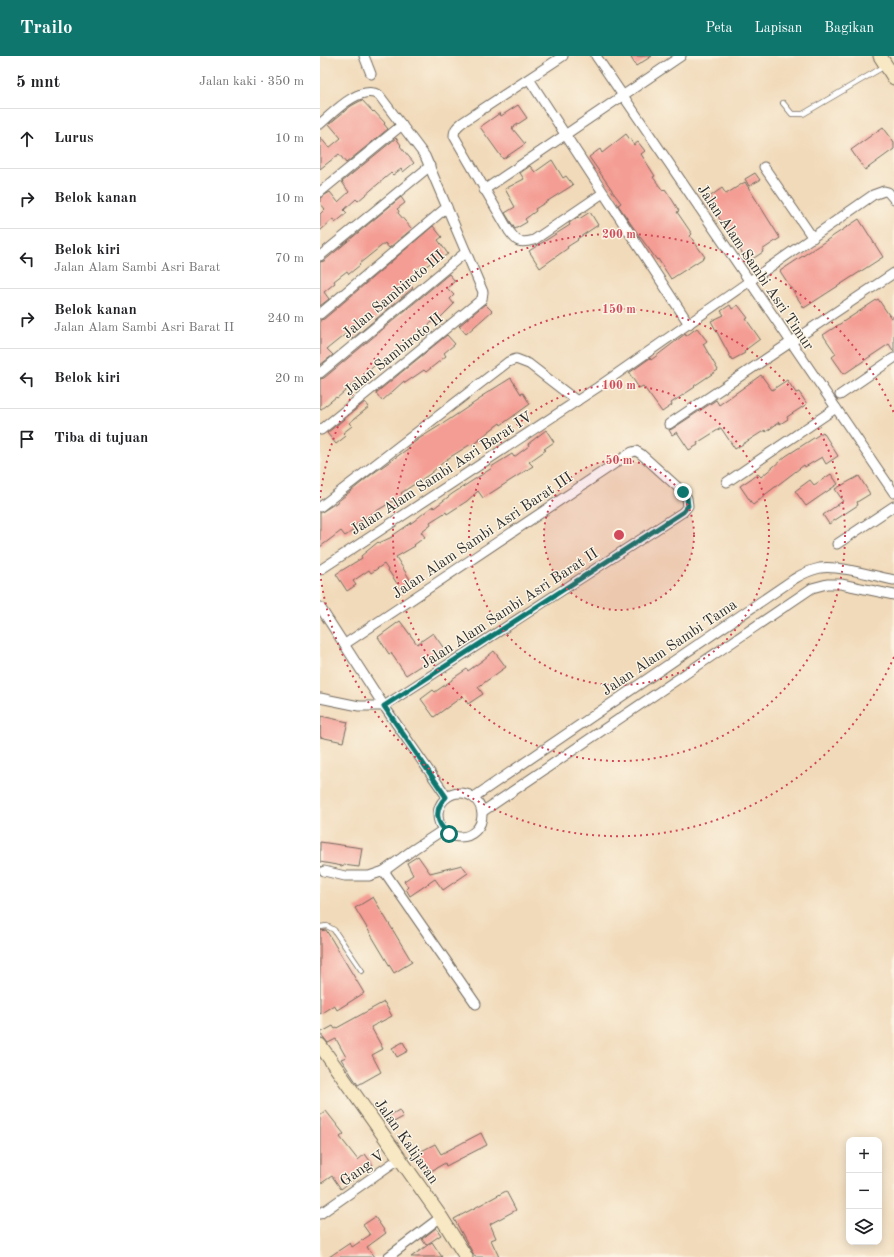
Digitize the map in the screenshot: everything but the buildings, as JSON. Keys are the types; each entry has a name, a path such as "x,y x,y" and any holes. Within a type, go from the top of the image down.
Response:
{"street":[{"path":"364,56 371,74"},
{"path":"563,56 463,122 457,128 454,136 484,190 516,240 524,243 534,240 603,193"},
{"name":"Jalan Alam Sambi Asri Timur","path":"596,56 894,493"},
{"path":"484,190 681,56"},
{"path":"883,60 894,78"},
{"path":"529,79 689,324"},
{"path":"320,124 351,98 367,92 379,95 425,156 466,252"},
{"path":"320,192 402,124"},
{"path":"320,256 430,166"},
{"path":"764,167 813,238"},
{"name":"Jalan Alam Sambi Asri Barat IV","path":"320,570 598,387 880,191 888,192 894,199"},
{"path":"320,314 447,207"},
{"name":"Jalan Sambiroto II","path":"323,431 482,299 484,292 466,252"},
{"name":"Jalan Sambiroto III","path":"320,373 466,252"},
{"path":"670,424 894,273"},
{"path":"840,395 894,358"},
{"path":"320,507 508,362 516,359 528,364 579,399"},
{"path":"727,482 836,408"},
{"name":"Jalan Alam Sambi Asri Barat III","path":"344,644 632,452 636,451 683,492 687,498 688,506"},
{"name":"Jalan Alam Sambi Asri Barat II","path":"384,706 683,512 688,506"},
{"path":"837,544 894,506"},
{"name":"Jalan Alam Sambi Tama","path":"474,797 794,579 807,572 820,568 834,568 894,580"},
{"name":"Jalan Alam Sambi Tama","path":"482,812 812,588 826,584 841,584 894,595"},
{"path":"320,606 384,706 446,797"},
{"path":"320,698 359,706 384,706"},
{"path":"455,793 465,793 474,797 481,806 482,812 480,825 470,835 456,837 443,830 439,824 438,809 441,802 446,797 455,793"},
{"path":"324,871 345,876 359,877 369,876 384,871 443,830"},
{"path":"384,871 476,1004"},
{"name":"Jalan Kalijaran","path":"320,1045 441,1217 466,1257"},
{"name":"Gang V","path":"320,1214 400,1158"},
{"path":"388,1257 441,1217"}],"lane":[{"path":"783,103 792,114 803,114 883,60"},
{"path":"320,927 327,926 334,930 362,971"}],"route":[{"path":"449,834 443,830 439,824 438,816 438,809 441,802 446,797 384,706 683,512 688,506 687,498 683,492"}]}
